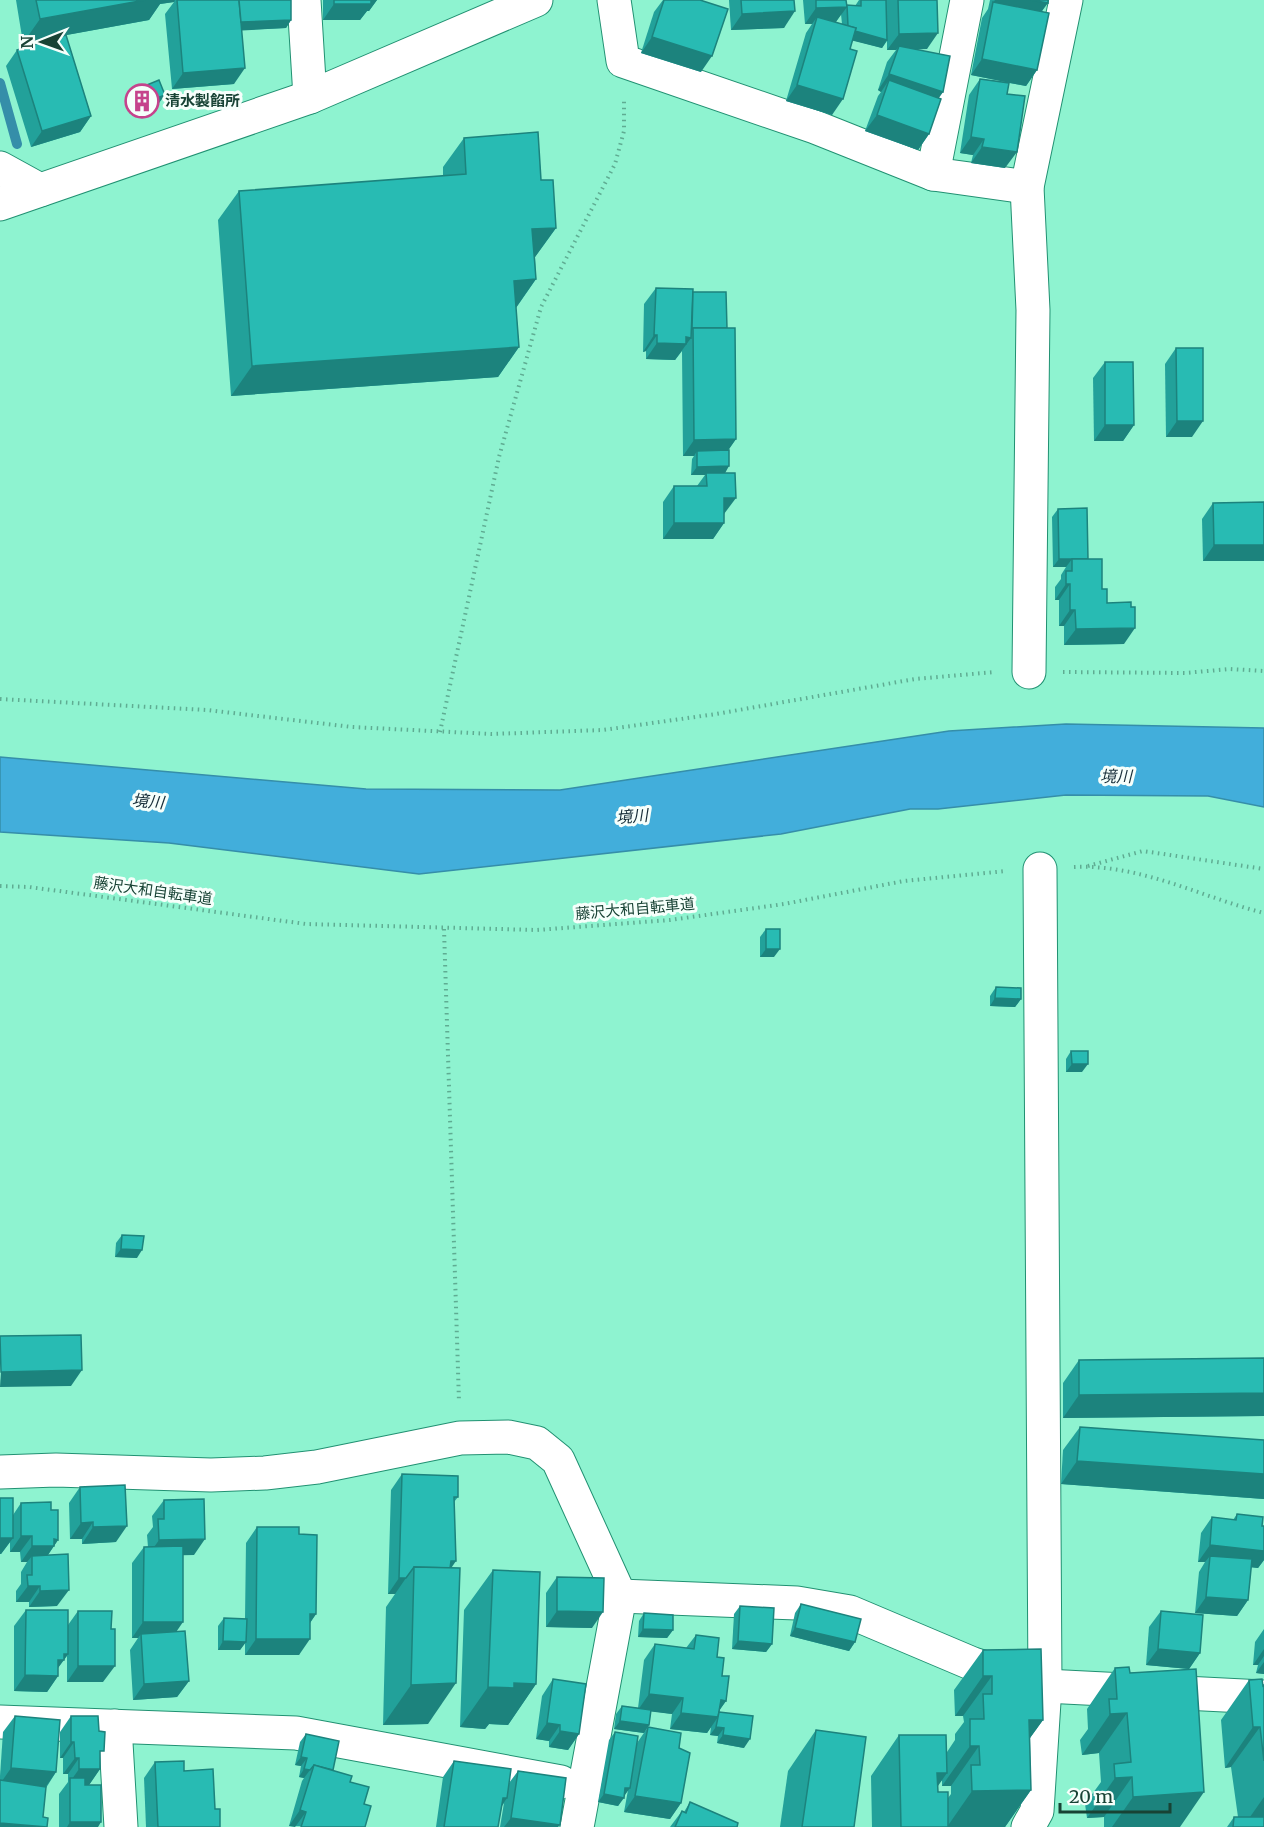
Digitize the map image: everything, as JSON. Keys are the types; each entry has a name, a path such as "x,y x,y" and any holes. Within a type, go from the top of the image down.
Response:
{"street":[{"path":"304,0 310,97"},
{"path":"0,204 310,97 536,0"},
{"path":"614,0 623,61 815,128 933,174 1027,187"},
{"path":"933,174 967,0"},
{"path":"1029,672 1033,310 1027,187 1066,0"},
{"path":"0,168 40,190"},
{"path":"1028,1827 1037,1811 1045,1686 1040,869"},
{"path":"0,1472 56,1470 211,1475 265,1473 317,1467 460,1438 508,1437 537,1443 558,1460 620,1596 577,1827"},
{"path":"620,1596 797,1603 850,1612 973,1664 1045,1686 1264,1697"},
{"path":"0,1722 296,1733 426,1759 583,1785"},
{"path":"115,1726 121,1827"}],"path":[{"path":"440,732 498,457 541,307 615,165 624,131 623,61"},
{"path":"0,699 207,710 352,727 492,734 603,730 716,714 915,679 1029,672 1185,673 1230,669 1264,671"},
{"path":"1084,867 1143,851 1264,869"},
{"name":"藤沢大和自転車道","path":"0,886 29,887 306,924 537,930 670,920 784,904 904,880 1084,867 1157,877 1264,914"},
{"path":"444,929 460,1438"}],"water":[{"name":"境川","path":"1066,724 1264,728 1264,807 1208,796 1066,795 938,809 910,809 781,834 419,874 169,843 0,832 0,757 366,789 560,790 949,731"}],"building":[{"path":"36,0 145,0 40,19"},
{"path":"177,0 239,0 245,68 183,73"},
{"path":"239,0 291,0 291,20 241,22"},
{"path":"334,0 371,0 371,4 334,4"},
{"path":"664,0 700,0 728,9 712,56 652,37"},
{"path":"741,0 794,0 795,11 742,14"},
{"path":"816,0 846,0 847,7 816,8"},
{"path":"861,0 886,0 887,40 855,31 856,28 848,26 847,5 861,6"},
{"path":"898,0 937,0 938,33 899,34"},
{"path":"1031,0 1048,0 1048,3"},
{"path":"993,2 1049,13 1037,70 982,59"},
{"path":"817,17 856,28 850,49 857,51 843,99 797,85"},
{"path":"66,35 91,116 42,131 17,50"},
{"path":"899,46 950,56 943,92 889,74"},
{"path":"980,79 1009,83 1007,94 1025,96 1017,152 982,147 984,139 971,137"},
{"path":"159,80 165,95 136,106 130,92"},
{"path":"889,80 941,99 929,134 877,115"},
{"path":"538,132 541,180 553,180 556,228 532,229 536,279 514,281 519,347 252,366 239,191 466,174 464,138"},
{"path":"656,288 693,289 691,338 686,337 686,344 657,343 657,335 654,335"},
{"path":"693,292 726,292 727,328 692,329"},
{"path":"693,328 735,328 736,439 694,440"},
{"path":"1176,348 1203,348 1203,421 1177,421"},
{"path":"1105,362 1133,362 1134,425 1105,425"},
{"path":"729,450 729,466 697,467 697,451"},
{"path":"706,473 735,473 736,498 724,498 724,523 674,523 674,486 707,486"},
{"path":"1264,502 1264,545 1214,545 1213,503"},
{"path":"1087,508 1088,559 1059,559 1058,509"},
{"path":"1072,559 1102,559 1102,589 1107,589 1107,603 1131,602 1131,607 1135,607 1135,628 1076,629 1075,610 1070,610 1070,584 1066,584 1066,571 1072,571"},
{"path":"766,929 780,929 780,949 766,949"},
{"path":"996,987 1021,988 1021,999 995,998"},
{"path":"1071,1051 1088,1051 1088,1064 1072,1064"},
{"path":"122,1235 144,1236 142,1250 121,1249"},
{"path":"81,1335 82,1370 1,1372 0,1336"},
{"path":"1264,1358 1264,1393 1079,1395 1079,1360"},
{"path":"1080,1427 1264,1440 1264,1474 1077,1461"},
{"path":"402,1474 458,1476 458,1497 454,1497 456,1561 451,1561 450,1568 414,1567 406,1578 399,1578"},
{"path":"125,1485 127,1526 93,1527 93,1522 81,1523 80,1487"},
{"path":"0,1498 13,1498 13,1538 0,1538"},
{"path":"204,1499 205,1539 159,1540 158,1519 164,1519 164,1500"},
{"path":"51,1502 51,1510 58,1510 58,1540 54,1539 54,1546 32,1546 32,1536 21,1536 21,1503"},
{"path":"1237,1514 1263,1517 1264,1551 1210,1545 1212,1517 1236,1520"},
{"path":"257,1527 299,1527 299,1534 317,1535 316,1614 310,1614 310,1639 256,1639"},
{"path":"183,1546 183,1622 143,1622 144,1547"},
{"path":"68,1554 69,1590 40,1591 40,1586 28,1586 27,1575 32,1575 32,1556"},
{"path":"1210,1556 1252,1559 1248,1600 1206,1597"},
{"path":"414,1567 460,1568 456,1683 411,1685"},
{"path":"493,1570 540,1572 536,1684 514,1683 514,1688 488,1687"},
{"path":"557,1577 604,1578 603,1612 557,1611"},
{"path":"801,1604 861,1619 855,1642 795,1628"},
{"path":"740,1606 774,1608 772,1644 738,1641"},
{"path":"26,1610 68,1610 68,1654 64,1654 64,1660 58,1660 58,1676 25,1675"},
{"path":"78,1611 112,1611 111,1629 115,1629 115,1666 78,1666"},
{"path":"1161,1611 1203,1615 1200,1653 1158,1649"},
{"path":"644,1613 673,1615 673,1630 643,1629"},
{"path":"224,1618 247,1619 246,1642 223,1641"},
{"path":"185,1631 189,1681 144,1684 141,1634"},
{"path":"696,1635 719,1638 717,1657 724,1658 722,1676 729,1676 726,1701 721,1700 718,1717 681,1713 683,1698 649,1694 655,1644 694,1649"},
{"path":"1041,1649 1043,1720 1029,1720 1031,1790 972,1791 971,1765 980,1765 979,1746 970,1746 970,1719 984,1719 983,1694 992,1694 992,1676 983,1676 983,1650"},
{"path":"1129,1667 1130,1673 1196,1669 1204,1792 1133,1797 1132,1777 1115,1778 1114,1764 1131,1762 1127,1713 1110,1714 1109,1699 1117,1699 1115,1668"},
{"path":"553,1679 586,1684 579,1734 560,1731 560,1725 547,1723"},
{"path":"1262,1679 1264,1685 1264,1761 1260,1727 1253,1727 1249,1680"},
{"path":"622,1706 651,1710 649,1725 620,1721"},
{"path":"719,1712 753,1716 750,1739 723,1735 724,1728 716,1727"},
{"path":"15,1716 60,1720 56,1772 11,1768"},
{"path":"71,1716 98,1716 99,1731 105,1732 104,1751 100,1751 100,1769 79,1769 79,1758 75,1758 74,1742 71,1742"},
{"path":"648,1727 681,1733 679,1748 690,1753 681,1803 635,1796"},
{"path":"816,1730 866,1737 854,1827 802,1827"},
{"path":"615,1732 638,1736 630,1788 625,1788 624,1798 604,1794"},
{"path":"306,1734 339,1741 333,1770 314,1765 310,1770 304,1769 307,1758 301,1757"},
{"path":"899,1735 946,1735 947,1773 937,1773 938,1792 948,1792 948,1827 901,1827"},
{"path":"184,1761 184,1771 213,1769 215,1809 220,1809 220,1827 158,1827 155,1762"},
{"path":"454,1761 511,1769 507,1798 503,1798 498,1827 444,1827"},
{"path":"314,1765 352,1776 350,1782 369,1787 364,1804 371,1806 365,1827 301,1827 306,1812 300,1810"},
{"path":"518,1771 566,1778 560,1825 511,1818"},
{"path":"70,1778 85,1778 85,1785 101,1785 101,1822 70,1822"},
{"path":"0,1780 46,1787 43,1817 48,1818 47,1827 0,1823"},
{"path":"690,1802 738,1823 737,1827 675,1827 682,1811 686,1813"},
{"path":"1234,1817 1264,1817 1264,1827 1233,1827"}],"waterway":[{"path":"0,83 17,144"}],"place":[{"name":"清水製餡所","path":"142,101"}]}
